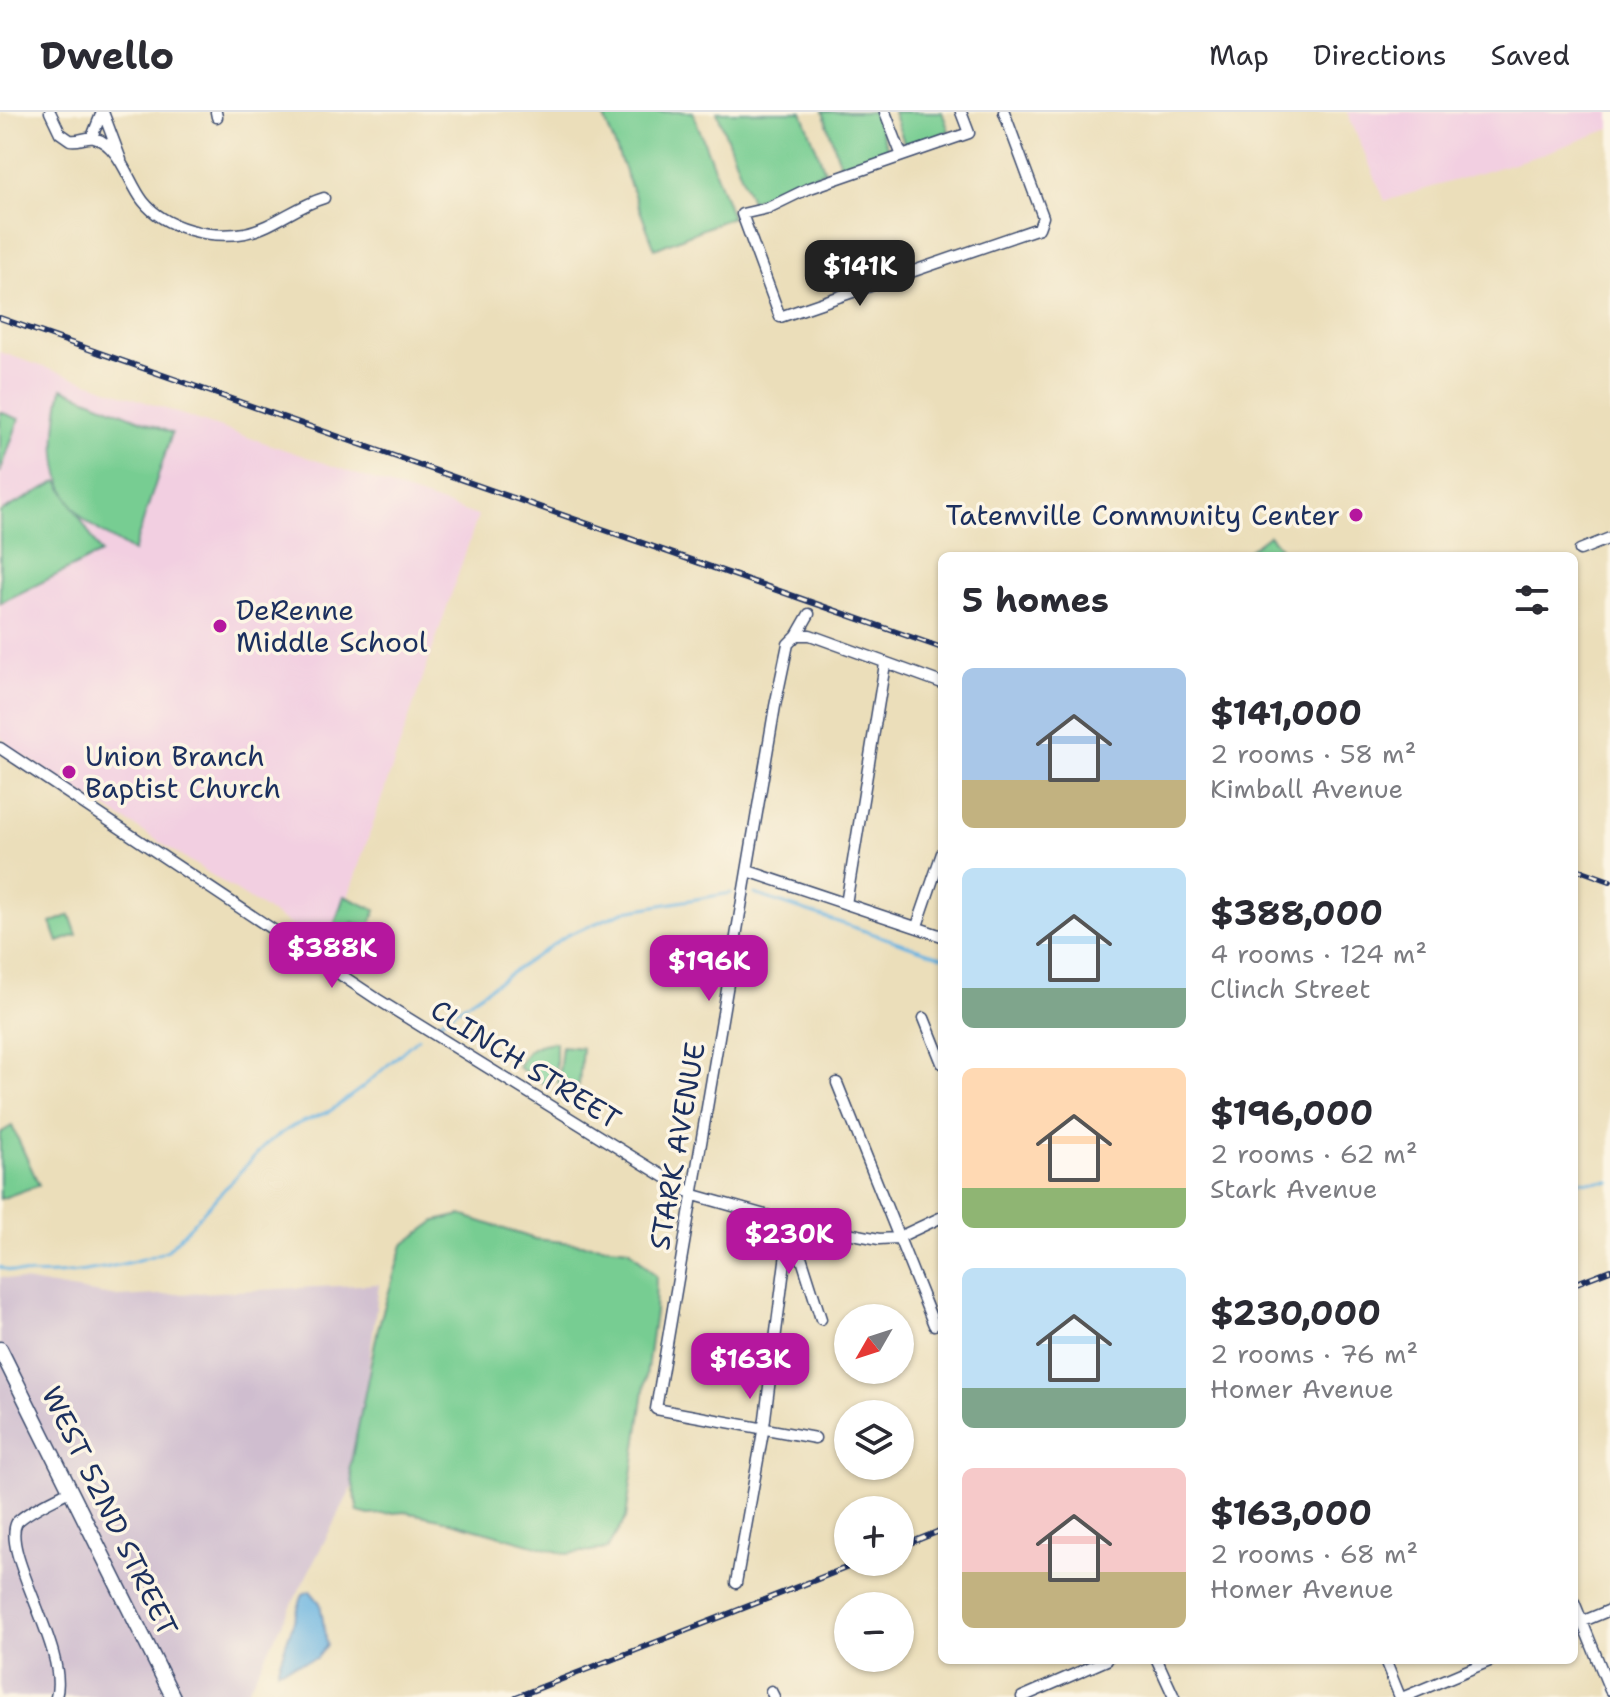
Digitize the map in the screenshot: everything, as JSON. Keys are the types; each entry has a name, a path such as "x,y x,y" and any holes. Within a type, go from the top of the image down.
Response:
{"main road":[{"name":"WEST 52ND STREET","path":"0,1349 173,1697"}],"street":[{"path":"50,112 60,133 70,140 92,137 121,162 144,202 166,221 191,230 220,235 246,233 266,227 304,203 324,198"},
{"path":"92,137 103,112"},
{"path":"103,112 120,151 121,162"},
{"path":"885,112 902,156"},
{"path":"961,112 969,133 807,189 768,208 742,214 780,317 1032,233 1043,223 1004,112"},
{"path":"1580,550 1610,538"},
{"name":"STARK AVENUE","path":"764,1426 656,1409 748,871 751,836 788,644 809,614"},
{"path":"797,635 810,635 938,682"},
{"path":"846,904 885,664"},
{"name":"CLINCH STREET","path":"2,754 377,999 694,1195 790,1222 879,1239 897,1238 938,1219"},
{"path":"917,926 938,865"},
{"path":"748,871 938,934"},
{"path":"924,1018 938,1053"},
{"path":"837,1083 934,1325"},
{"path":"790,1222 821,1319"},
{"path":"736,1583 764,1426 790,1222"},
{"path":"764,1426 815,1438"},
{"path":"56,1697 60,1676 13,1562 10,1537 16,1523 71,1490"},
{"path":"1610,1610 1578,1623 1610,1690"},
{"path":"1022,1697 1098,1664"},
{"path":"1159,1664 1174,1697"},
{"path":"1387,1664 1402,1697 1482,1664"}],"shaded area":[{"path":"1347,112 1610,112 1610,129 1534,157 1385,201"},
{"name":"DeRenne Middle School","path":"0,352 478,516 330,950 11,748 0,736"},
{"path":"0,1277 118,1297 379,1284 354,1484 244,1697 0,1697"}],"green space":[{"path":"602,112 693,112 732,217 655,249"},
{"path":"717,112 802,112 825,171 751,201"},
{"path":"823,112 873,112 888,149 841,166"},
{"path":"893,112 942,112 949,131 906,148"},
{"path":"62,388 172,433 133,552 85,520 65,491 56,458"},
{"path":"0,412 19,419 0,473"},
{"path":"58,481 101,553 0,603 0,512"},
{"path":"1269,535 1282,550 1279,552 1246,552"},
{"path":"344,896 376,910 369,929 353,922 346,929 334,926"},
{"path":"70,915 77,935 58,942 51,923"},
{"path":"556,1042 556,1072 549,1087 518,1067 533,1048"},
{"path":"562,1046 582,1048 579,1085 558,1083"},
{"path":"12,1126 39,1185 0,1199 0,1133"},
{"path":"461,1215 535,1239 629,1249 656,1276 655,1312 626,1518 607,1549 566,1554 440,1519 405,1512 369,1515 358,1512 350,1467 378,1328 403,1245 436,1221"}],"water":[{"path":"310,1591 320,1603 327,1645 317,1658 277,1670 303,1594"}],"waterway":[{"path":"436,1024 567,935 626,911 731,893"},
{"path":"755,894 938,956"},
{"path":"0,1267 16,1272 59,1274 131,1262 168,1250 267,1143 293,1126 330,1111 363,1087 418,1038"},
{"path":"1578,1181 1610,1182"}],"railway":[{"path":"0,318 938,647"},
{"path":"1578,869 1610,881"},
{"path":"1578,1282 1610,1270"},
{"path":"914,1541 938,1532"},
{"path":"516,1697 834,1573"}],"place":[{"name":"Tatemville Community Center","path":"1356,515"},
{"name":"DeRenne Middle School","path":"220,626"},
{"name":"Union Branch Baptist Church","path":"69,772"}]}
